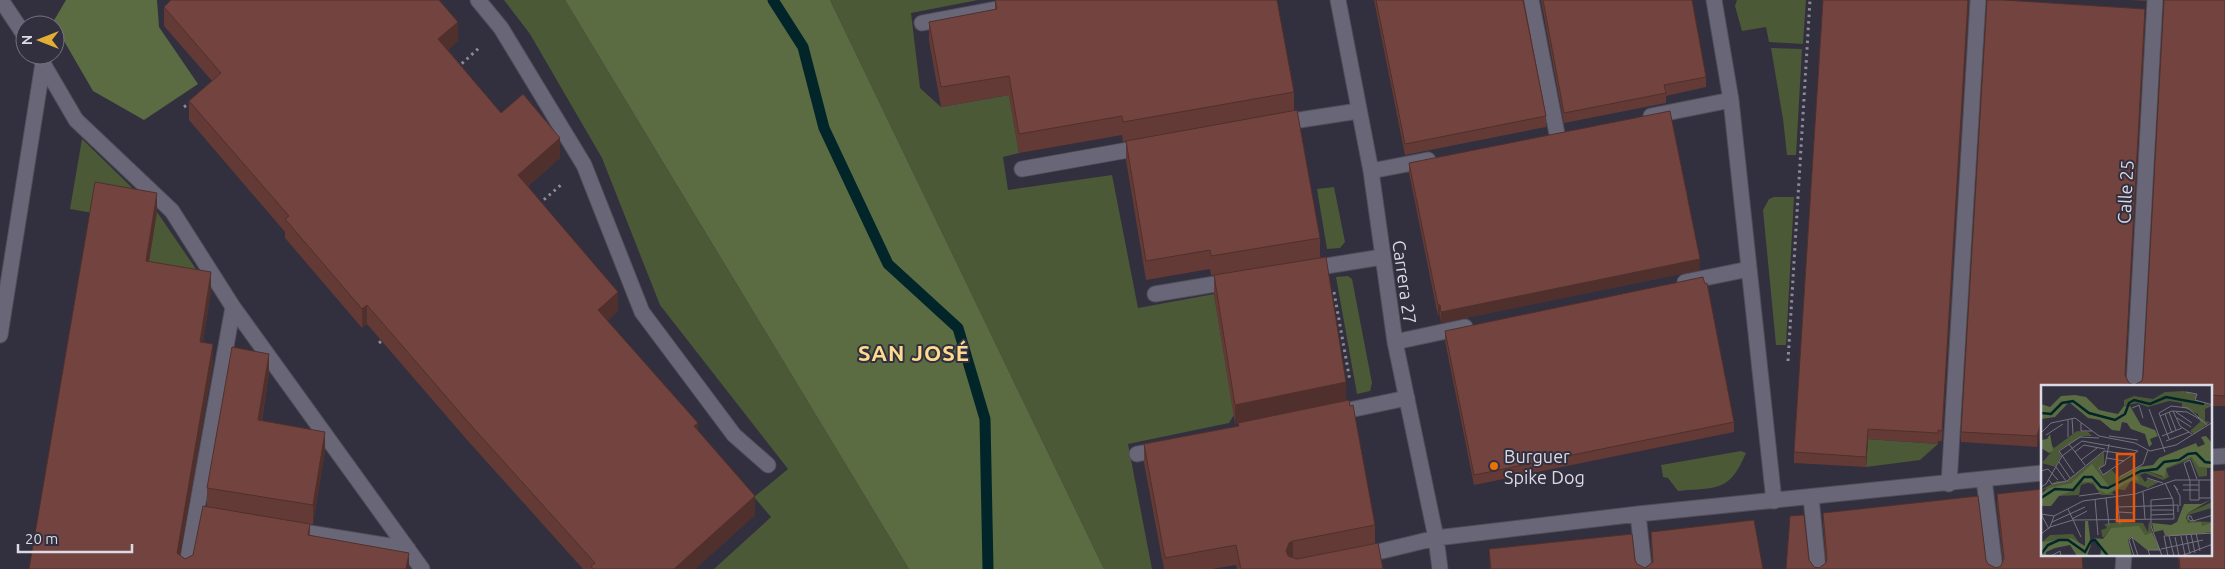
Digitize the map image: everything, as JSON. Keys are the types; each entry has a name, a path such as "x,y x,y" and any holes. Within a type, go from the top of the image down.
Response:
{"street":[{"path":"1,0 15,21"},
{"path":"478,0 501,28 584,165 642,312 734,435 768,465"},
{"path":"922,23 1044,0"},
{"name":"Carrera 27","path":"1338,0 1370,171 1395,342 1436,538 1440,569"},
{"path":"1531,0 1557,134"},
{"path":"1714,0 1731,100 1774,500"},
{"path":"1949,484 1978,0"},
{"path":"1986,0 1996,1"},
{"name":"Calle 25","path":"2134,385 2151,7"},
{"path":"0,336 39,65"},
{"path":"44,65 76,120 172,211 233,307 422,569"},
{"path":"1634,119 1731,100"},
{"path":"1264,126 1358,111"},
{"path":"1538,138 1576,130"},
{"path":"1022,169 1156,145"},
{"path":"1370,171 1445,156"},
{"path":"1291,272 1382,257"},
{"path":"1673,284 1749,269"},
{"path":"1154,294 1252,278"},
{"path":"186,569 233,307"},
{"path":"1395,342 1481,324"},
{"path":"1316,417 1407,398"},
{"path":"1137,454 1181,445"},
{"path":"2212,457 2225,456"},
{"path":"1344,560 1436,538 1638,514 1949,484 2041,473"},
{"path":"1984,479 1994,569"},
{"path":"1811,497 1818,569"},
{"path":"1638,514 1644,569"},
{"path":"196,515 215,518"},
{"path":"273,527 408,549"},
{"path":"2123,569 2124,556"}],"path":[{"path":"1787,365 1810,0"},
{"path":"449,74 501,28"},
{"path":"184,107 192,101"},
{"path":"532,210 584,165"},
{"path":"1330,266 1355,409"},
{"path":"379,343 386,337"}],"green space":[{"path":"66,0 157,0 159,27 198,84 144,120 93,91 65,43 65,15 57,15"},
{"path":"504,0 565,0 909,569 714,569 771,517 754,497 788,469 660,305 602,158 530,34"},
{"path":"565,0 830,0 1104,569 909,569"},
{"path":"830,0 978,0 911,13 920,88 941,107 1009,95 1019,153 1003,157 1008,190 1112,175 1138,308 1214,294 1234,415 1229,423 1128,444 1152,569 1104,569"},
{"path":"1737,0 1806,0 1803,44 1769,42 1766,27 1742,31 1735,6"},
{"path":"1771,48 1802,49 1796,155 1787,155"},
{"path":"82,139 157,212 211,291 146,280 93,213 70,209"},
{"path":"1334,187 1345,242 1340,248 1327,249 1317,189"},
{"path":"1774,197 1794,197 1786,345 1776,345 1763,210 1769,199"},
{"path":"1348,276 1352,279 1372,383 1370,391 1357,394 1336,277"},
{"path":"1868,439 1938,444 1920,460 1866,467"},
{"path":"1741,451 1746,453 1740,466 1727,482 1720,486 1678,491 1668,478 1663,477 1661,465"}],"building":[{"path":"171,0 439,0 458,22 438,39 501,113 523,94 560,138 518,175 618,292 598,310 698,423 694,426 755,496 674,569 593,569 591,566 595,563 468,422 367,305 362,309 285,219 289,216 189,101 221,73 164,7"},
{"path":"995,0 1277,0 1294,92 1123,122 1122,116 1019,134 1009,76 941,87 929,22 997,9"},
{"path":"1376,0 1523,0 1546,116 1405,144"},
{"path":"1543,0 1692,0 1706,77 1664,85 1666,93 1564,113"},
{"path":"1823,0 1968,0 1942,431 1938,430 1938,433 1868,429 1866,457 1794,452"},
{"path":"1987,0 2145,9 2125,375 2129,383 2134,385 2041,385 2041,422 2037,436 1961,432"},
{"path":"2164,0 2225,0 2225,396 2212,395 2212,385 2134,385 2142,381 2143,376"},
{"path":"1297,110 1320,238 1211,256 1210,250 1146,261 1126,141"},
{"path":"1670,111 1700,259 1441,312 1409,163"},
{"path":"95,182 157,193 146,261 211,272 200,342 213,344 177,553 185,559 193,555 203,506 310,524 308,535 409,553 406,569 29,569"},
{"path":"1326,257 1346,382 1235,405 1214,275"},
{"path":"1703,277 1705,284 1707,283 1734,422 1474,475 1445,331"},
{"path":"232,347 269,354 258,420 325,432 313,505 207,488"},
{"path":"1349,400 1350,406 1353,405 1375,525 1293,541 1289,543 1286,551 1288,556 1297,559 1378,543 1383,569 1241,569 1236,545 1165,558 1144,444 1239,426 1238,423"},
{"path":"2225,470 2225,569 2180,569 2179,556 2212,556 2212,471"},
{"path":"2041,489 2041,556 2082,556 2083,569 1786,569 1790,516 1804,515 1809,560 1814,567 1819,568 1826,563 1827,558 1823,513 1978,496 1986,560 1988,564 1996,568 2001,566 2004,558 1997,494"},
{"path":"1754,520 1763,569 1491,569 1489,549 1632,534 1635,560 1637,564 1645,568 1653,562 1651,532"}],"waterway":[{"path":"773,0 803,47 824,128 888,264 958,328 985,419 988,569"}],"place":[{"name":"Burguer Spike Dog","path":"1494,466"}],"district":[{"name":"SAN JOSÉ","path":"914,352"}]}
